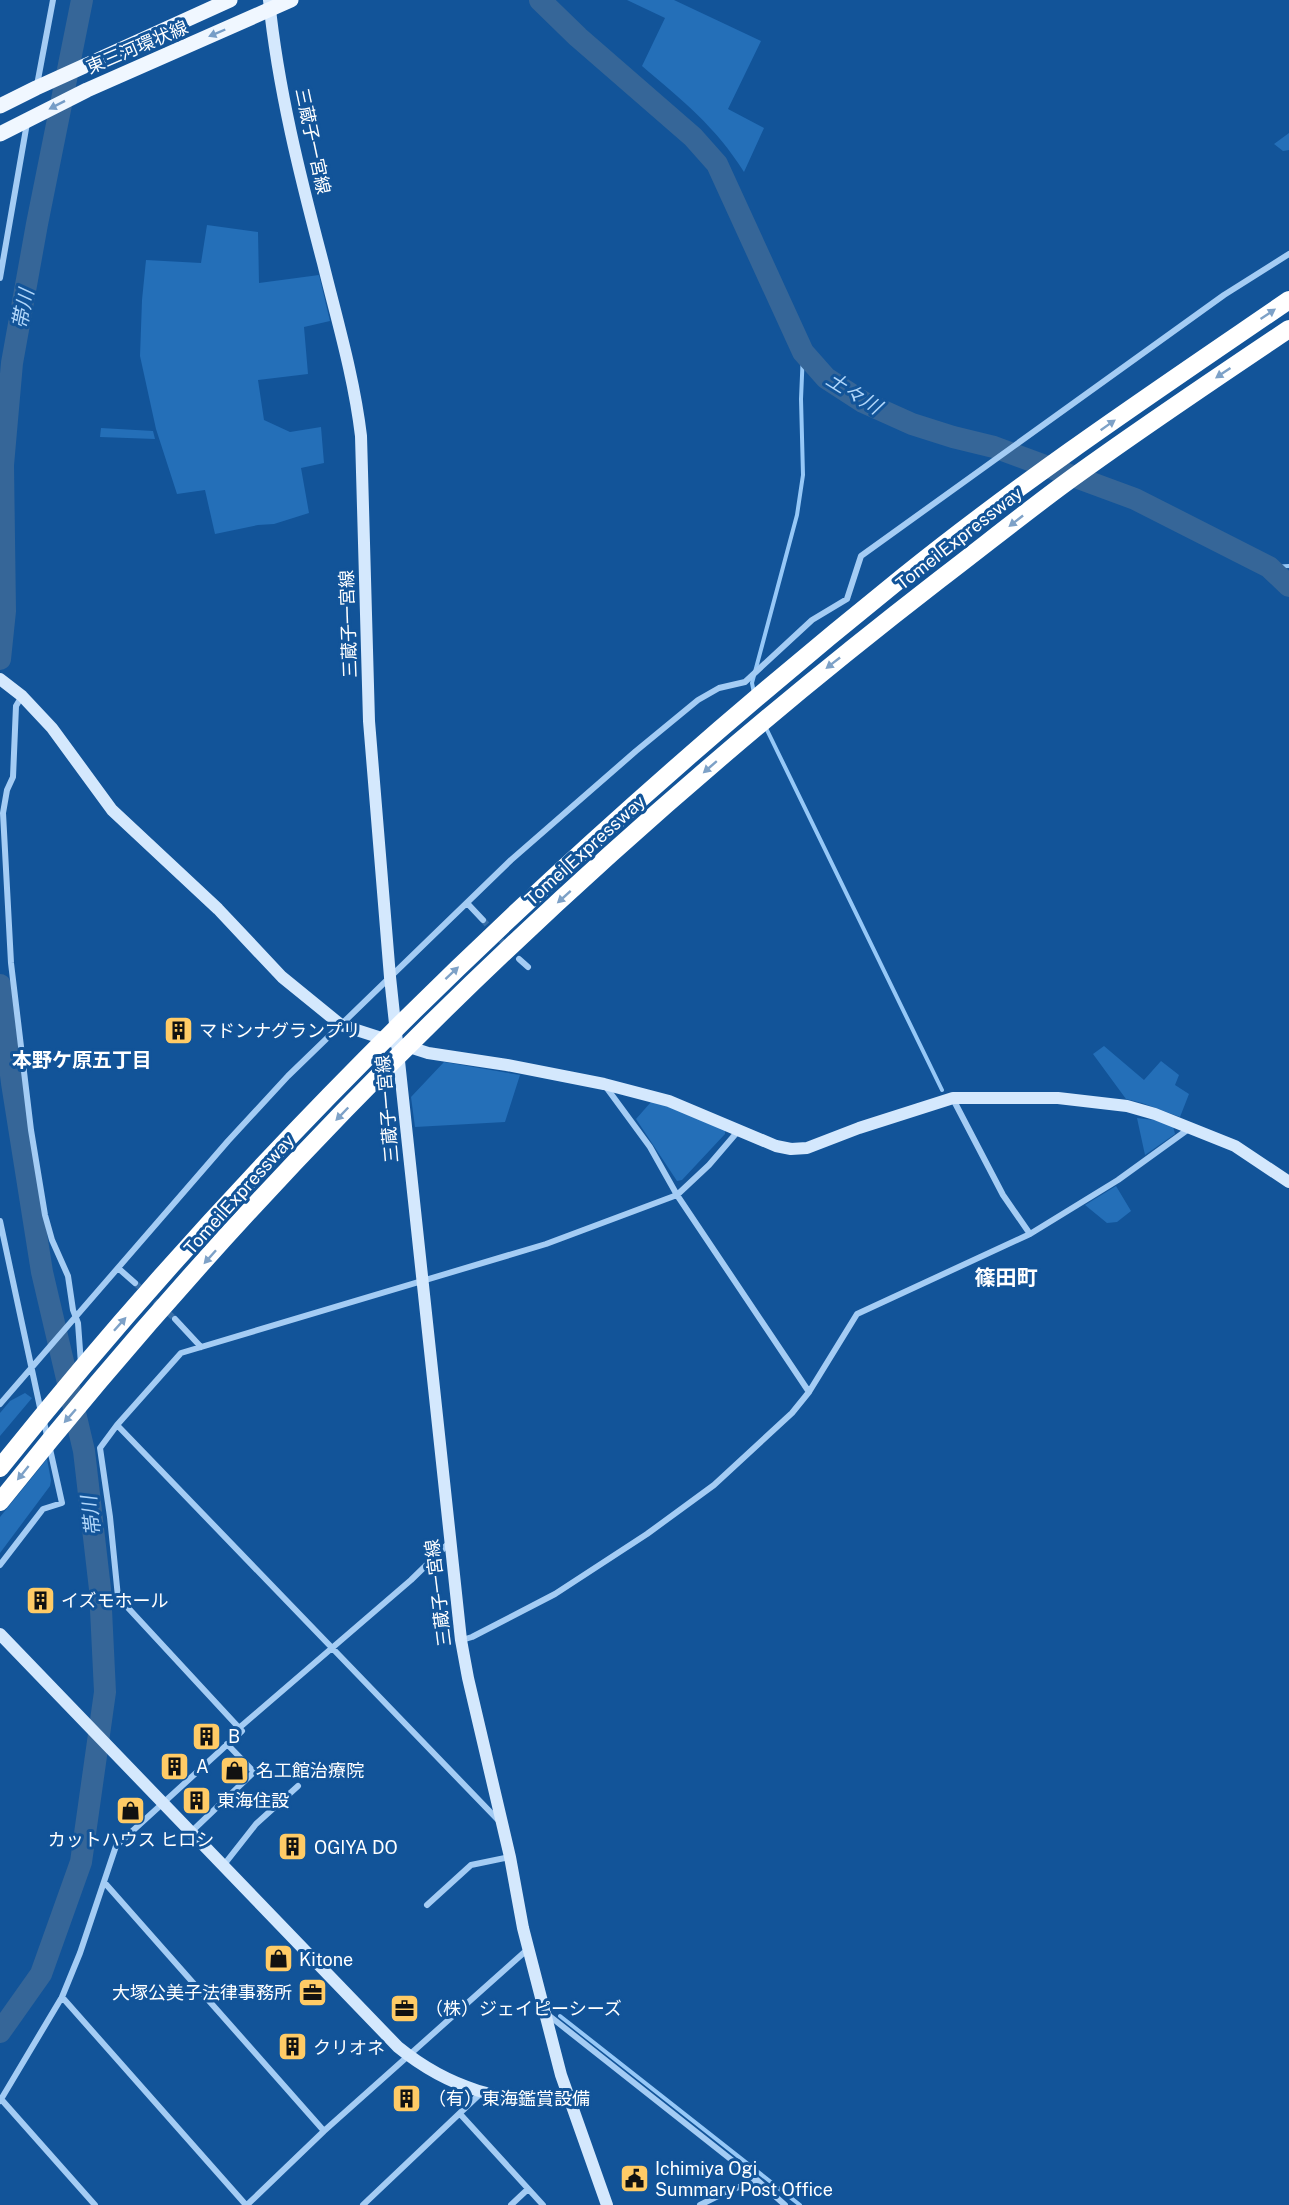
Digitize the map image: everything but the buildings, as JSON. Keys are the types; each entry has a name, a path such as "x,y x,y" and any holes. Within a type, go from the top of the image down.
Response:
{"highway":[{"name":"Tomei Expressway","path":"0,1468 81,1368 290,1136 443,981 606,829 741,711 906,574 1036,475 1289,300"},
{"name":"Tomei Expressway","path":"0,1502 46,1444 175,1295 308,1149 420,1034 541,918 754,729 879,627 1062,485 1175,405 1289,329"}],"main road":[{"name":"東三河環状線","path":"0,106 230,0"},
{"name":"東三河環状線","path":"0,134 87,90 270,5 291,0"}],"street":[{"path":"36,88 53,0"},
{"name":"三蔵子一宮線","path":"270,5 290,125 356,396 361,436 369,720 390,977 461,1640 510,1857 528,1949 568,2096 607,2205"},
{"path":"0,278 28,119"},
{"path":"0,1404 235,1132 288,1076 529,844 698,700 719,688 745,682 812,620 848,599 861,556 1224,295 1289,254"},
{"path":"4,682 22,696 52,728 112,810 148,846 198,889 282,977 341,1025 428,1053 473,1059 604,1084 669,1101 776,1146 791,1149 807,1148 859,1128 953,1098 1058,1098 1127,1106 1155,1113 1235,1146 1289,1182"},
{"path":"22,696 16,706 13,777 7,790 3,813 11,963 31,1130 45,1215 51,1240 68,1276 74,1318 78,1323 81,1368"},
{"path":"467,903 483,920"},
{"path":"519,959 528,967"},
{"path":"604,1084 650,1147 677,1195 809,1392"},
{"path":"953,1098 1003,1195 1030,1234"},
{"path":"461,1640 472,1637 555,1594 647,1534 714,1485 792,1413 809,1392 857,1314 1030,1234 1118,1180 1191,1127"},
{"path":"95,2205 1,2100 62,1997 80,1953 116,1846 242,1731 117,1597 110,1517 100,1448 117,1425 181,1353 546,1244 677,1195 710,1165 740,1130"},
{"path":"0,1221 30,1369 62,1503 43,1509 0,1565"},
{"path":"118,1268 135,1283"},
{"path":"175,1319 201,1347"},
{"path":"117,1425 502,1825"},
{"path":"239,1728 411,1580 449,1542"},
{"path":"0,1634 222,1867 408,2055 440,2076 481,2093 549,2100 568,2096"},
{"path":"190,1833 254,1772 227,1744"},
{"path":"222,1867 256,1824 298,1786"},
{"path":"426,1905 471,1865 510,1857"},
{"path":"104,1882 324,2131"},
{"path":"62,1997 246,2205 324,2131 528,1949"},
{"path":"545,2013 785,2205"},
{"path":"363,2205 481,2093"},
{"path":"460,2115 543,2205"},
{"path":"700,2205 726,2192 757,2181"},
{"path":"511,2205 528,2189"}],"shaded area":[{"path":"627,0 674,0 761,41 728,109 764,128 744,172 710,127 642,66 665,18"},
{"path":"1289,133 1289,150 1283,151 1274,144"},
{"path":"207,225 258,232 259,283 319,275 330,321 304,327 308,374 258,380 264,420 290,432 321,427 324,463 301,468 309,513 274,524 215,534 205,490 177,494 156,429 140,356 146,260 201,263"},
{"path":"101,428 153,431 155,439 100,437"},
{"path":"1104,1046 1144,1080 1161,1061 1179,1075 1175,1085 1189,1094 1180,1117 1126,1099 1093,1054"},
{"path":"444,1062 520,1075 505,1122 415,1127 411,1097"},
{"path":"651,1102 669,1106 725,1130 725,1134 682,1180 677,1181 636,1119"},
{"path":"1137,1118 1173,1126 1175,1134 1145,1155"},
{"path":"1116,1186 1131,1211 1117,1222 1107,1223 1085,1205"},
{"path":"25,1393 32,1398 0,1436 0,1413 10,1401"},
{"path":"47,1459 50,1486 0,1553 0,1517"}],"waterway":[{"name":"帯川","path":"0,659 5,611 3,465 12,363 82,0"},
{"name":"土々川","path":"540,0 578,37 693,137 717,164 803,352 826,378 863,402 912,424 994,447 1135,499 1269,567 1289,586"},
{"path":"754,693 752,683 797,515 803,475 801,399 803,352"},
{"path":"1269,567 1289,566"},
{"path":"766,728 942,1090"},
{"name":"帯川","path":"0,985 12,1083 42,1272 84,1451 100,1589 105,1692 81,1862 41,1974 0,2032"},
{"path":"560,2016 800,2205"}],"tunnel":[{"path":"483,920 508,948"},
{"path":"135,1283 175,1319"}],"place":[{"name":"マドンナグランプリ","path":"178,1030"},
{"name":"イズモホール","path":"40,1600"},
{"name":"B","path":"207,1736"},
{"name":"A","path":"175,1766"},
{"name":"名工館治療院","path":"235,1770"},
{"name":"東海住設","path":"196,1800"},
{"name":"カットハウス ヒロシ","path":"131,1810"},
{"name":"OGIYA DO","path":"293,1847"},
{"name":"Kitone","path":"278,1959"},
{"name":"大塚公美子法律事務所","path":"313,1992"},
{"name":"（株）ジェイピーシーズ","path":"404,2008"},
{"name":"クリオネ","path":"292,2047"},
{"name":"（有）東海鑑賞設備","path":"407,2098"},
{"name":"Ichimiya Ogi Summary Post Office","path":"634,2178"}],"district":[{"name":"本野ケ原五丁目","path":"82,1060"},
{"name":"篠田町","path":"1006,1277"}]}
